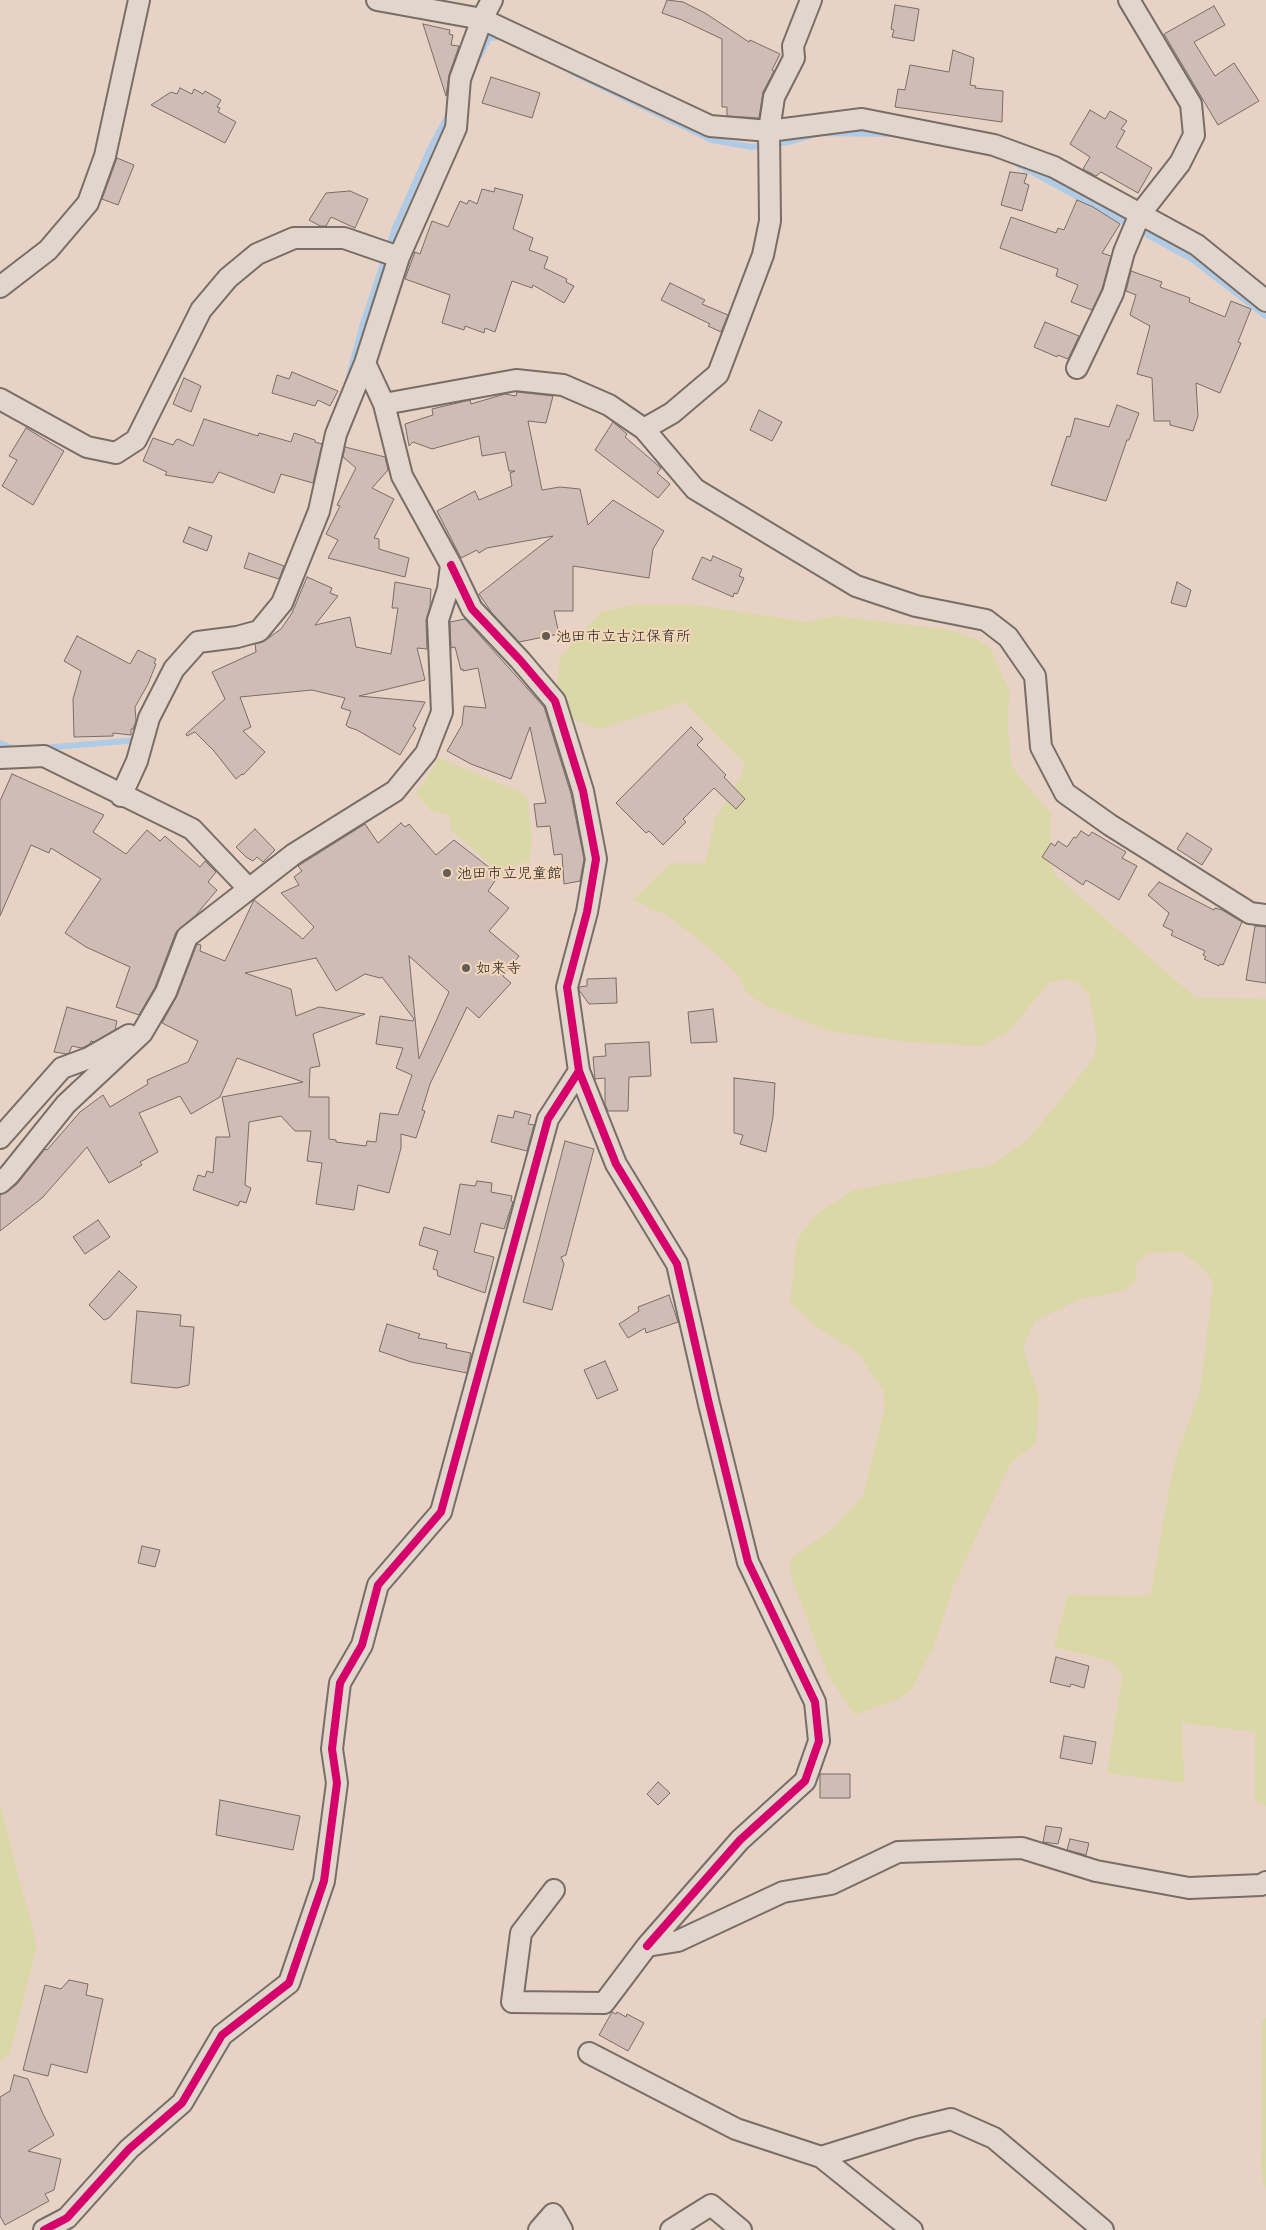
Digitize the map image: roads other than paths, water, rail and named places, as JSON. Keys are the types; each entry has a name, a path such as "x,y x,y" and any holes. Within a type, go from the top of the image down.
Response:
{"street":[{"path":"0,287 48,250 88,203 105,156 138,0"},
{"path":"377,0 482,19 710,126 769,131 862,119 994,145 1054,167 1196,245 1266,301"},
{"path":"121,796 137,761 149,718 174,669 198,642 237,637 259,631 282,603 319,511 336,434 365,363 399,257 456,128 460,79 482,19 492,0"},
{"path":"644,429 672,413 718,374 765,246 770,221 769,131 774,97 794,58 793,46 811,0"},
{"path":"1077,368 1113,294 1124,252 1140,214 1180,163 1194,135 1191,104 1129,0"},
{"path":"0,399 87,447 116,453 136,440 201,310 228,278 256,254 294,238 344,238 399,257"},
{"path":"365,363 384,404 402,476 451,565 472,609 555,701 583,791 596,859 587,912 566,987 579,1071 616,1164 677,1264 708,1404 748,1562 815,1702 819,1741 805,1781 740,1840 646,1946 604,2003 512,2002 521,1934 554,1890"},
{"path":"384,404 516,380 563,385 609,405 644,429 695,489 856,586 916,606 986,620 1008,637 1035,676 1041,748 1065,793 1110,825 1250,912 1266,915"},
{"path":"0,1183 9,1175 66,1104 142,1033 166,992 187,937 294,854 395,790 426,753 442,712 438,620 448,590 451,565"},
{"path":"0,758 44,756 121,796 192,829 249,889"},
{"path":"0,1138 62,1068 89,1058 130,1034 142,1033"},
{"path":"44,2230 67,2218 129,2149 182,2103 222,2034 290,1983 324,1881 337,1783 332,1749 340,1684 362,1645 378,1585 441,1512 548,1119 579,1071"},
{"path":"646,1946 678,1941 783,1892 831,1884 898,1852 1022,1848 1096,1871 1189,1888 1261,1885 1266,1882"},
{"path":"589,2053 736,2129 822,2157 912,2230"},
{"path":"822,2157 914,2128 951,2119 994,2138 1103,2230"},
{"path":"671,2230 711,2205 741,2230"},
{"path":"539,2230 553,2214 562,2230"}],"waterway":[{"path":"474,66 489,38 500,37 505,39"},
{"path":"572,72 712,140 751,147 788,142 784,132"},
{"path":"348,380 362,327 395,228 431,147 450,112"},
{"path":"788,142 820,133 891,134"},
{"path":"1012,161 1192,259 1266,316"},
{"path":"42,748 139,740"},
{"path":"0,743 17,750"}],"place":[{"name":"池田市立古江保育所","path":"546,636"},
{"name":"池田市立児童館","path":"447,873"},
{"name":"如来寺","path":"466,968"}]}
